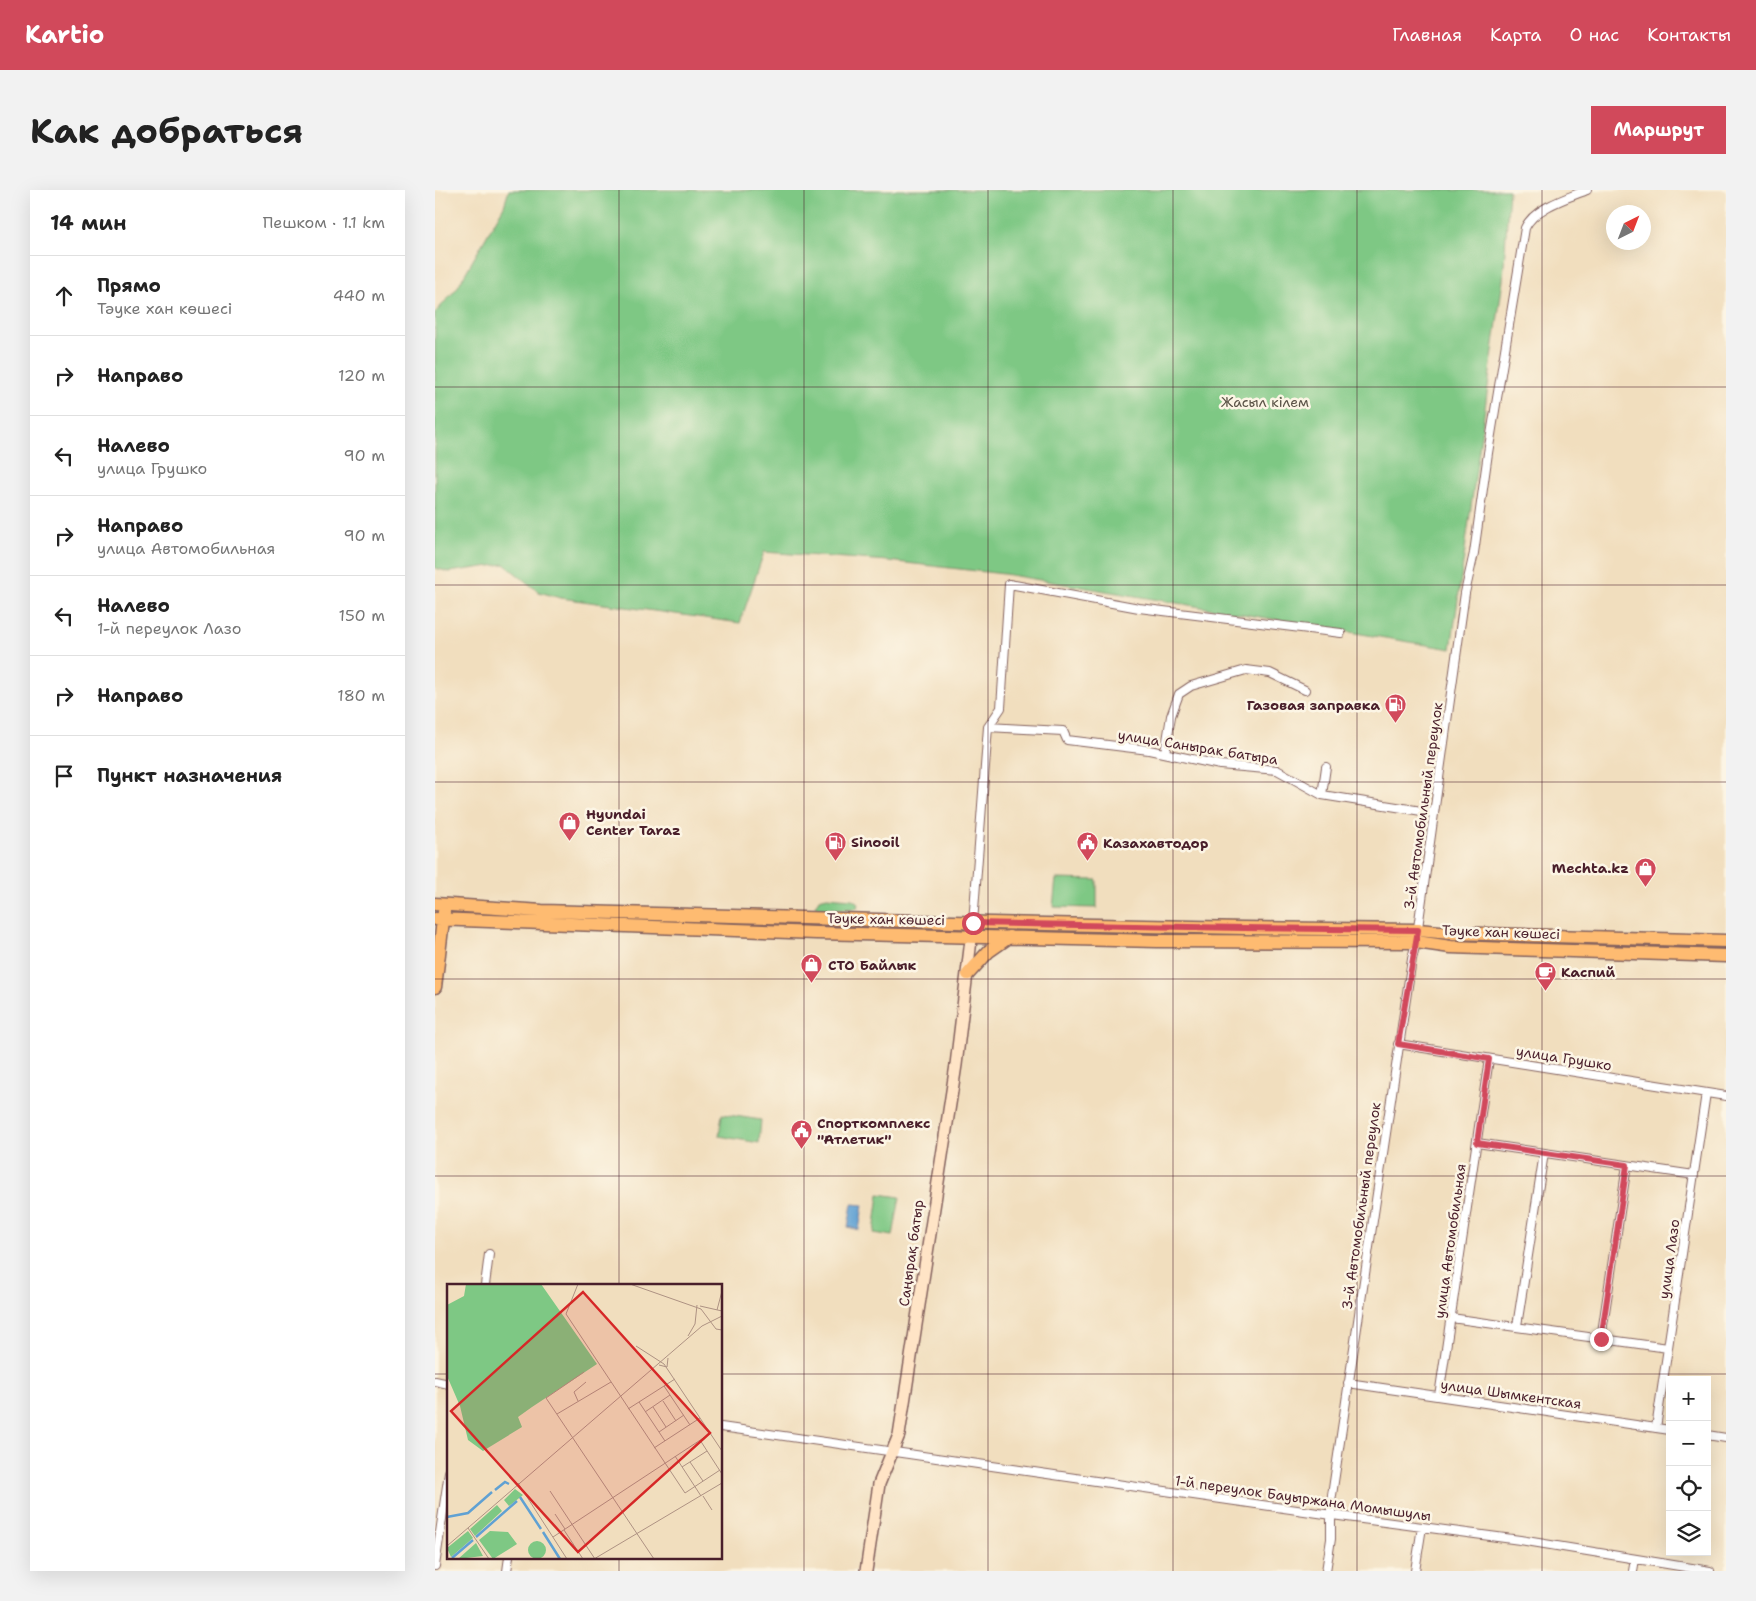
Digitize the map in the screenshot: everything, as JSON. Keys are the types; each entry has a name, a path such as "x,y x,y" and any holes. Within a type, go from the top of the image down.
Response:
{"main road":[{"name":"Тәуке хан көшесі","path":"440,904 542,911 973,923 1244,928 1417,936 1451,947 1726,956"},
{"path":"435,988 440,904"},
{"name":"Тәуке хан көшесі","path":"439,919 973,937 1267,942 1451,933 1726,941"},
{"path":"968,974 989,951 1009,937"}],"street":[{"name":"3-й Автомобильный переулок","path":"1327,1571 1331,1539 1331,1502 1348,1383 1398,1044 1417,936 1465,593 1474,553 1489,447 1525,228 1527,222 1538,212 1587,190"},
{"path":"973,923 987,727 1001,708 1009,584 1139,608 1341,633"},
{"path":"1165,753 1171,716 1179,694 1191,686 1246,670 1270,673 1305,690"},
{"name":"улица Санырак батыра","path":"987,727 1063,731 1067,740 1149,750 1220,765 1277,770 1322,795 1434,812"},
{"path":"1322,795 1327,767"},
{"name":"Саңырақ батыр","path":"866,1571 879,1484 899,1435 956,1065 973,937 973,923"},
{"name":"улица Грушко","path":"1398,1044 1726,1096"},
{"name":"улица Автомобильная","path":"1439,1396 1489,1059"},
{"name":"улица Лазо","path":"1656,1428 1706,1093"},
{"path":"1477,1143 1694,1175"},
{"path":"1517,1326 1544,1153"},
{"path":"1601,1339 1627,1165"},
{"path":"485,1284 489,1254"},
{"path":"1451,1318 1668,1348"},
{"name":"улица Шымкентская","path":"1348,1383 1666,1429"},
{"path":"723,1427 892,1451"},
{"path":"1711,1436 1726,1438"},
{"name":"1-й переулок Бауыржана Момышулы","path":"892,1451 1332,1515 1520,1540 1710,1571"},
{"path":"435,1566 447,1485"},
{"path":"1415,1571 1421,1527"},
{"path":"507,1571 509,1558"},
{"path":"1633,1571 1635,1559"}],"green space":[{"name":"Жасыл кілем","path":"509,190 1509,190 1503,280 1451,649 1004,574 888,561 764,552 740,623 561,598 539,592 504,564 449,572 435,568 435,313 457,288 504,206"},
{"path":"1056,879 1097,880 1097,908 1053,907"},
{"path":"827,897 852,899 858,903 857,908 818,909 815,906 819,899"},
{"path":"722,1114 761,1120 759,1143 719,1136"},
{"path":"879,1194 900,1197 893,1236 874,1233"}],"water":[{"path":"852,1204 863,1205 859,1230 848,1227"}],"place":[{"name":"Газовая заправка","path":"1396,724"},
{"name":"Hyundai Center Taraz","path":"570,841"},
{"name":"Sinooil","path":"835,861"},
{"name":"Казахавтодор","path":"1087,862"},
{"name":"Mechta.kz","path":"1645,887"},
{"name":"СТО Байлык","path":"812,984"},
{"name":"Каспий","path":"1545,991"},
{"name":"Спорткомплекс \"Атлетик\"","path":"801,1150"}],"route":[{"path":"973,923 1418,930 1398,1044 1489,1059 1477,1143 1627,1165 1601,1339"}]}
